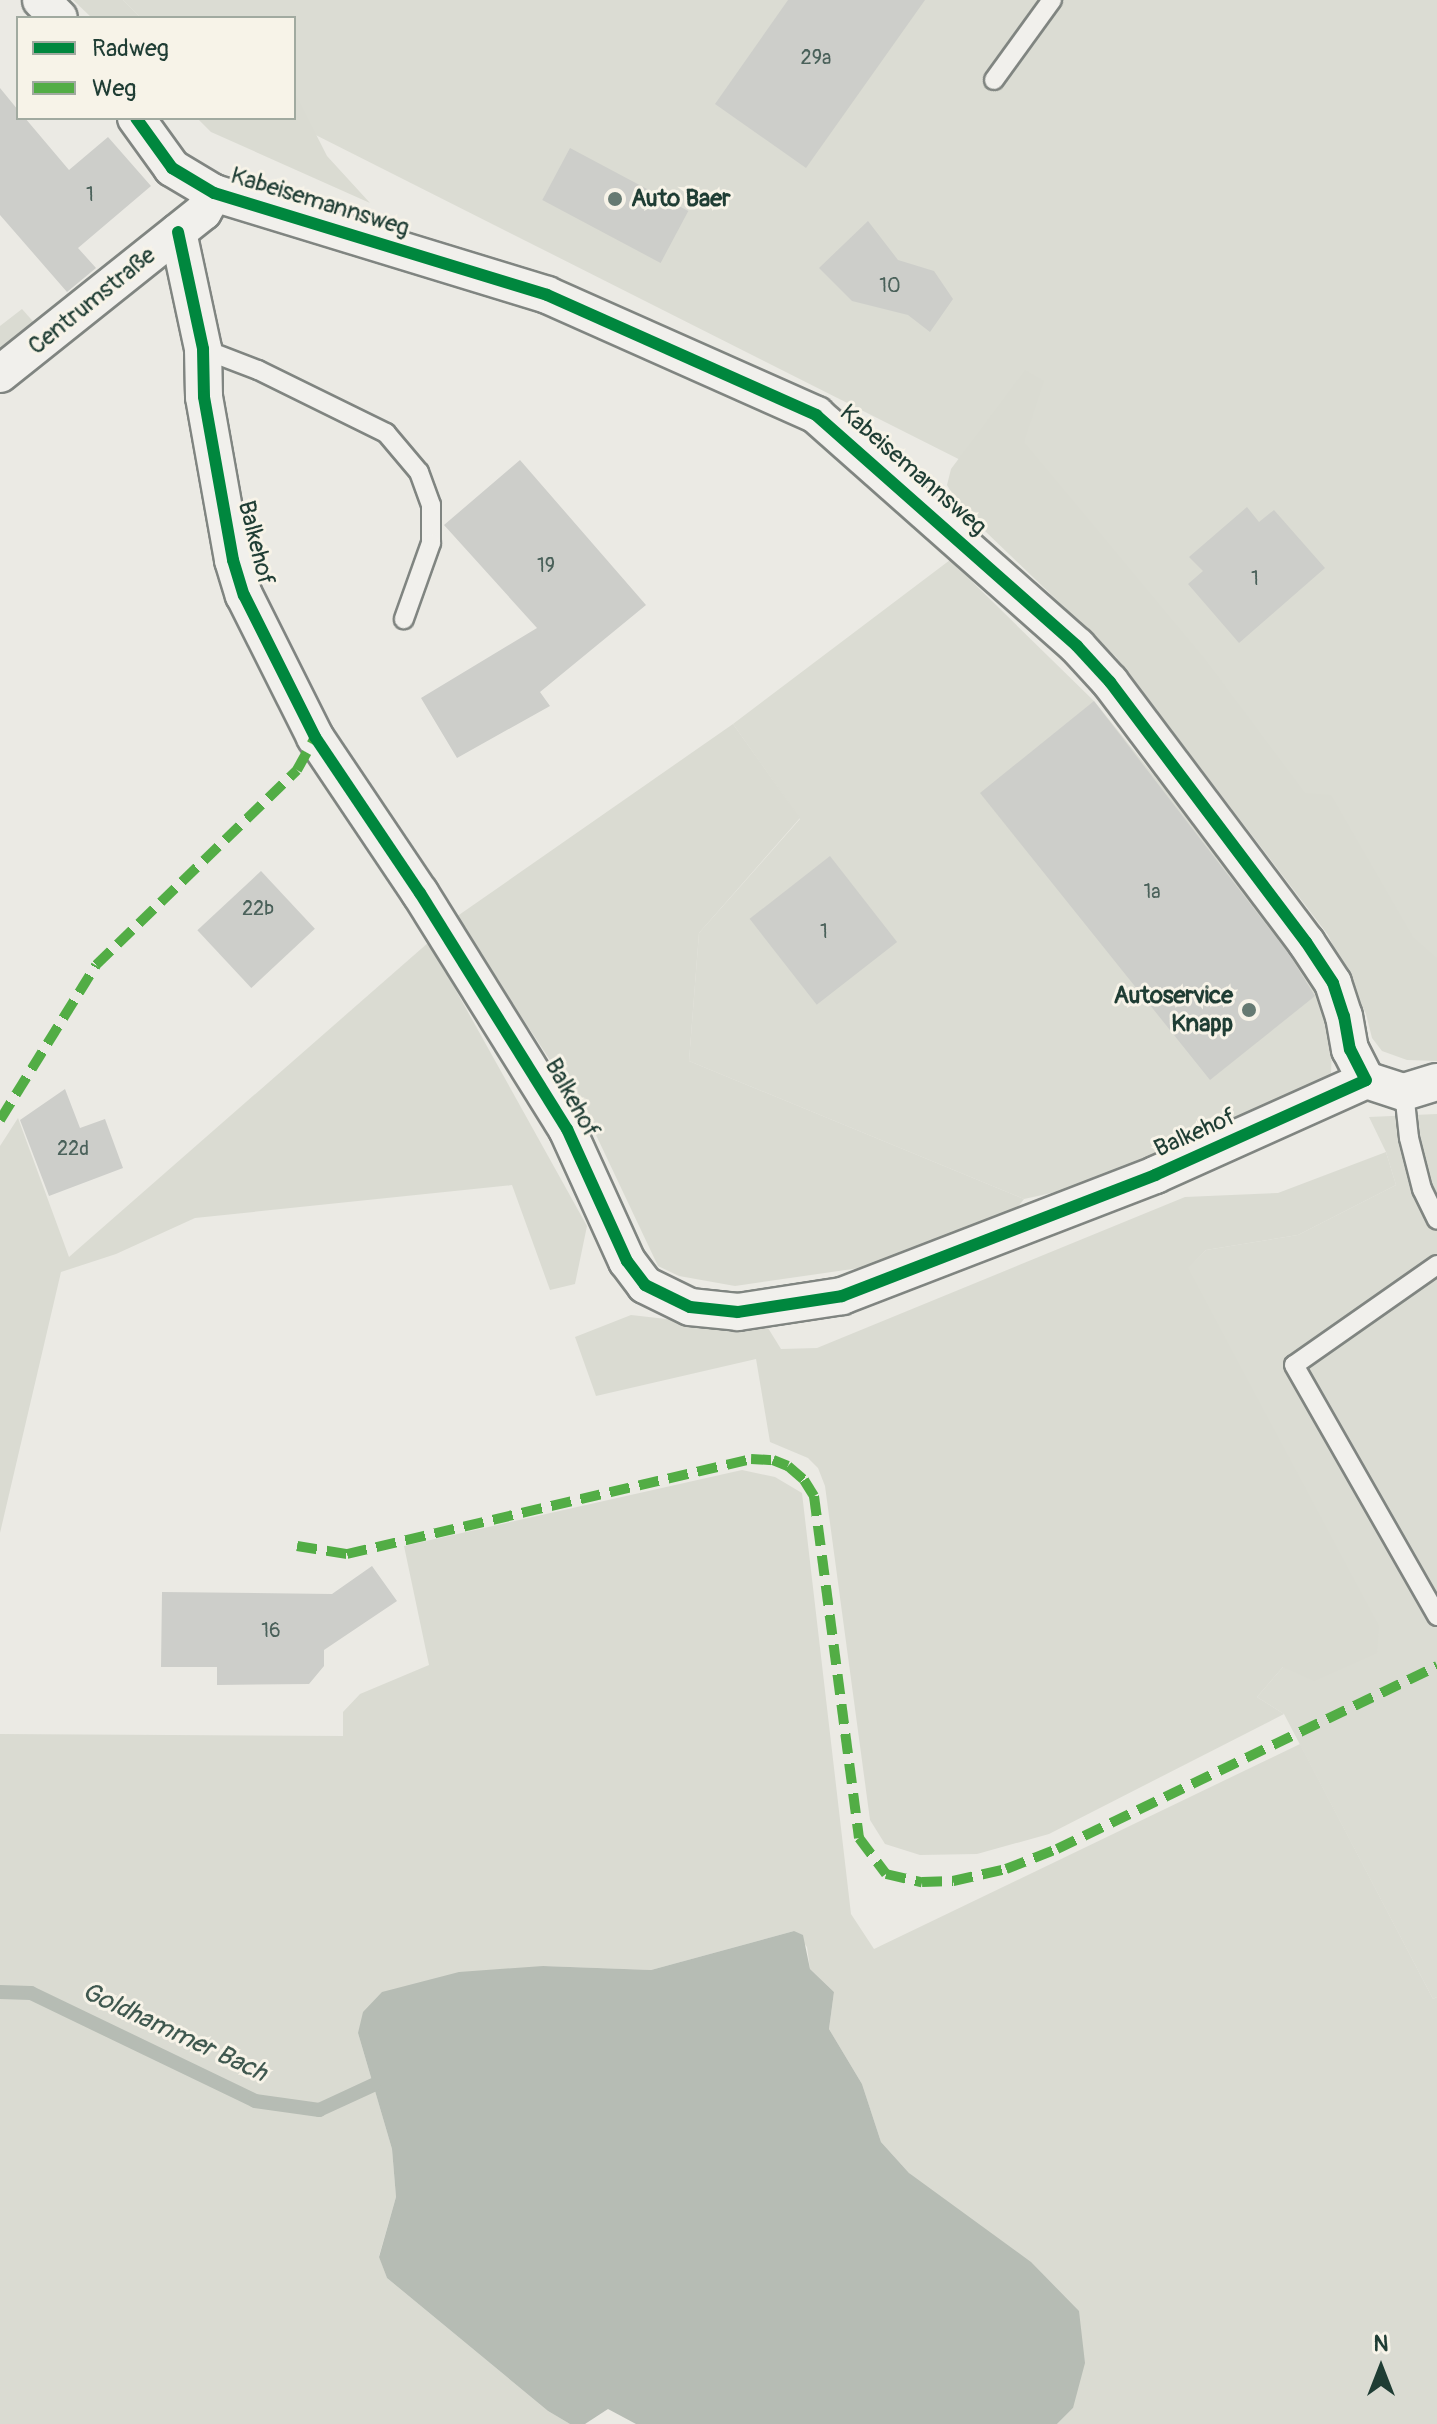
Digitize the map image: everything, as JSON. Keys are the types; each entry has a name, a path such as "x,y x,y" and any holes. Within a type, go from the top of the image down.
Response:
{"street":[{"path":"41,0 57,16"},
{"name":"Kabeisemannsweg","path":"137,120 172,168 214,193 547,295 816,415 1053,625 1110,682 1306,942 1333,983 1344,1016 1350,1049 1366,1080"},
{"name":"Centrumstraße","path":"0,374 203,212 214,193"},
{"name":"Balkehof","path":"178,232 203,349 204,397 233,560 244,595 315,737 420,893 567,1129 627,1261 645,1285 690,1307 738,1312 842,1296 1155,1175 1366,1080"},
{"path":"1366,1080 1421,1087"}],"lane":[{"path":"994,80 1052,0"},
{"path":"203,349 258,370 386,433 419,472 431,505 431,543 404,619"},
{"path":"1421,1087 1409,1138 1422,1189 1437,1220"},
{"path":"1437,1265 1294,1365 1437,1616"}],"shaded area":[{"path":"73,0 123,0 139,16 90,16"},
{"path":"123,0 1437,0 1437,988 1026,493 286,120 296,120 296,16 139,16"},
{"path":"296,95 327,156 370,203 211,132 199,120 296,120"},
{"path":"22,309 38,327 0,356 0,326"},
{"path":"1025,370 1044,381 1024,442 1205,659 1305,793 1331,795 1413,937 1437,958 1437,1061 1407,1060 1382,1051 1372,1038 1366,1014 1328,935 1116,657 960,507 947,485 951,469"},
{"path":"950,560 1094,701 1325,988 1332,1045 1331,1075 1312,1098 1106,1181 1024,1199 689,1061 699,933 800,819 733,724"},
{"path":"733,724 800,818 699,933 689,1061 1024,1199 1007,1221 887,1264 735,1286 679,1276 658,1266 588,1118 456,917"},
{"path":"429,942 587,1226 575,1284 550,1290 512,1185 195,1218 116,1254 61,1272 0,1533 0,1146 18,1118 69,1257"},
{"path":"1437,1114 1437,1997 1433,1999 1284,1714 1257,1697 1283,1667 1187,1268 1206,1250 1298,1235 1396,1185 1386,1152 1369,1117"},
{"path":"1386,1152 1396,1185 1298,1235 1206,1250 1188,1268 1379,1626 1377,1653 1314,1681 1283,1667 1257,1697 1284,1714 1049,1834 977,1854 920,1855 885,1844 870,1820 825,1486 818,1468 808,1458 770,1442 756,1359 596,1396 575,1337 631,1315 746,1328 757,1326 768,1328 781,1349 817,1348 1185,1197 1278,1193"},
{"path":"742,1470 775,1477 802,1493 851,1914 874,1949 1300,1744 1433,1999 1437,1997 1437,2424 1057,2424 1073,2408 909,2173 881,2142 862,2084 829,2029 834,1992 810,1969 807,1947 794,1931 651,1970 543,1966 358,2033 392,2149 396,2197 379,2256 387,2278 548,2411 570,2424 0,2424 0,1734 343,1736 343,1712 360,1694 429,1665 404,1546"},
{"path":"794,1931 803,1935 810,1969 834,1992 829,2029 862,2084 881,2142 909,2173 1031,2262 1079,2311 1085,2363 1073,2408 1057,2424 636,2424 608,2409 585,2424 570,2424 548,2411 387,2278 379,2257 396,2197 392,2149 358,2033 363,2012 382,1992 459,1972 543,1966 651,1970"}],"building":[{"path":"788,0 925,0 806,168 715,104"},
{"path":"0,88 16,108 16,120 27,120 69,170 108,137 151,186 78,248 96,268 67,292 0,215"},
{"path":"570,148 688,211 661,263 542,200"},
{"path":"868,221 898,260 934,271 953,299 930,332 908,315 852,301 819,268"},
{"path":"520,460 646,605 540,692 550,706 457,758 421,698 537,628 444,525"},
{"path":"1247,507 1259,522 1274,510 1325,568 1239,643 1188,584 1203,571 1189,557"},
{"path":"1094,701 1289,954 1315,996 1210,1080 980,793"},
{"path":"830,856 897,942 817,1005 750,919"},
{"path":"261,871 315,929 251,988 197,930"},
{"path":"65,1089 80,1128 105,1119 123,1168 49,1196 20,1120"},
{"path":"372,1566 397,1601 324,1650 324,1666 309,1684 217,1685 217,1667 161,1667 162,1592 332,1594"}],"waterway":[{"name":"Goldhammer Bach","path":"0,1992 31,1993 255,2101 319,2110 373,2085"}],"marked path":[{"path":"0,1120 96,965 297,770 315,737"},
{"path":"297,1546 347,1554 751,1459 773,1460 788,1466 804,1480 814,1496 859,1838 886,1874 922,1882 953,1881 1006,1869 1057,1849 1437,1666"}],"cycle path":[{"path":"137,120 172,168 214,193 547,295 816,415 1077,646 1110,682 1306,942 1333,983 1344,1016 1350,1049 1366,1080"},
{"path":"178,232 203,349 204,397 233,560 244,595 315,737 420,893 567,1129 627,1261 645,1285 690,1307 738,1312 842,1296 1155,1175 1366,1080"}],"place":[{"name":"Auto Baer","path":"615,199"},
{"name":"Autoservice Knapp","path":"1249,1010"}]}
